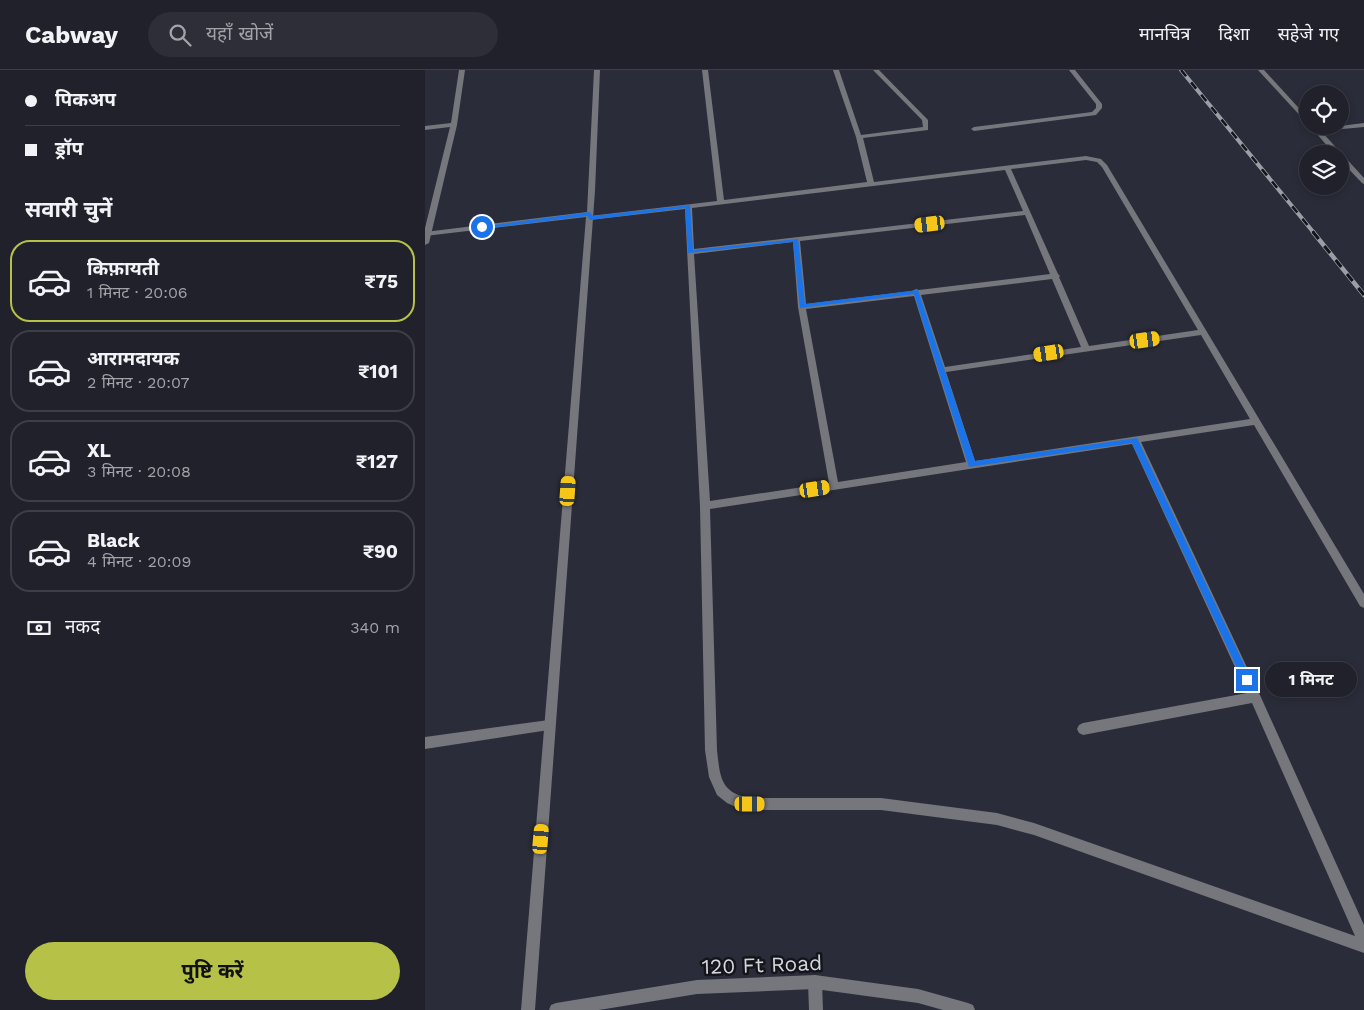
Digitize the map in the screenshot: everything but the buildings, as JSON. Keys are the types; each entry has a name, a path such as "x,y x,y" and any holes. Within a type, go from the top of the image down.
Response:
{"street":[{"path":"425,243 454,125 463,70"},
{"path":"528,1010 590,216 597,70"},
{"path":"705,70 721,202"},
{"path":"836,70 859,137 871,185"},
{"path":"859,137 926,129 925,120 876,70"},
{"path":"974,129 1094,114 1099,108 1099,104 1072,70"},
{"path":"1261,70 1299,111"},
{"path":"425,128 454,125"},
{"path":"1349,126 1364,125"},
{"path":"1320,135 1330,145"},
{"path":"426,233 688,206 1086,158 1103,163 1364,602"},
{"path":"1349,166 1364,182"},
{"path":"1007,167 1086,348"},
{"path":"688,206 705,506 711,750 715,776 721,791 730,799 750,804 881,804 997,819 1034,829 1364,946"},
{"path":"691,252 1026,213"},
{"path":"796,240 802,307 834,486"},
{"path":"802,307 1056,276"},
{"path":"916,292 972,465"},
{"path":"941,370 1204,332"},
{"path":"705,506 1257,421"},
{"path":"1135,440 1255,697 1364,940"},
{"path":"1083,729 1255,697"},
{"path":"425,743 549,725"},
{"path":"815,982 816,1010"},
{"name":"120 Ft Road","path":"556,1010 697,987 815,982 918,996 968,1010"}],"railway":[{"path":"1181,70 1314,233"},
{"path":"1313,232 1364,295"}],"route":[{"path":"482,227 590,214 590,218 688,206 691,252 796,240 802,307 916,292 972,465 1135,440 1247,680"}]}
